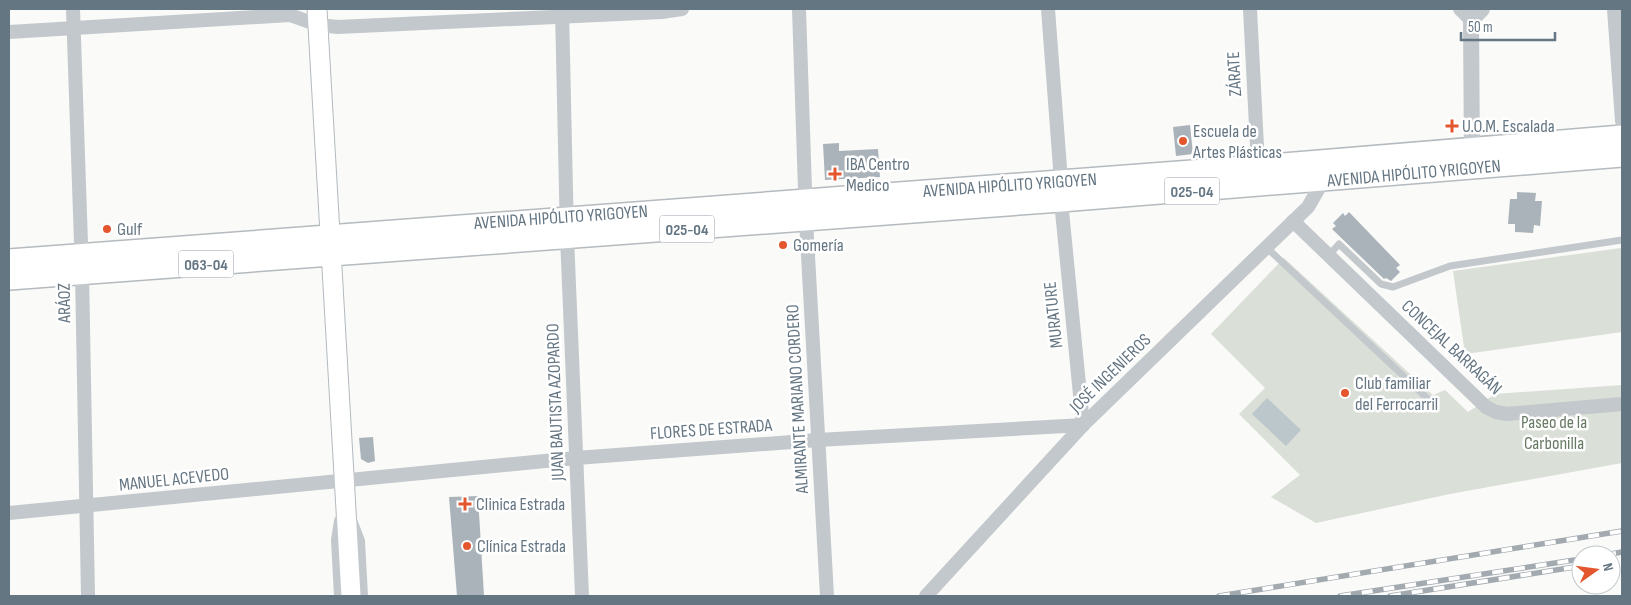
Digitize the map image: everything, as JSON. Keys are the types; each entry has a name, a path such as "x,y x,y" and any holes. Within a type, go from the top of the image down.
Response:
{"main road":[{"path":"317,17 350,596"},
{"name":"AVENIDA HIPÓLITO YRIGOYEN","path":"9,279 82,264 567,227 1061,191 1323,181 1622,136"},
{"name":"AVENIDA HIPÓLITO YRIGOYEN","path":"1061,191 1258,166 1622,156"},
{"name":"AVENIDA HIPÓLITO YRIGOYEN","path":"9,260 82,264"}],"street":[{"name":"ARÁOZ","path":"73,9 82,264 88,596"},
{"path":"9,32 290,15 317,17 338,27 562,12 662,12 682,9"},
{"name":"ALMIRANTE MARIANO CORDERO","path":"799,9 806,210 827,596"},
{"name":"MURATURE","path":"1048,9 1061,191 1083,425"},
{"name":"ZÁRATE","path":"1250,9 1258,166"},
{"path":"1614,9 1622,121"},
{"name":"JUAN BAUTISTA AZOPARDO","path":"562,12 567,227 582,596"},
{"path":"1471,12 1472,159"},
{"name":"JOSÉ INGENIEROS","path":"926,596 1083,425 1293,221 1315,198 1323,181"},
{"name":"CONCEJAL BARRAGÁN","path":"1293,221 1486,407 1496,412 1507,414 1622,404"},
{"name":"FLORES DE ESTRADA","path":"343,480 576,458 818,440 1083,425"},
{"name":"MANUEL ACEVEDO","path":"9,513 85,507 343,480"},
{"path":"341,596 338,540 344,503"},
{"path":"344,503 358,541 361,596"}],"lane":[{"path":"1328,256 1339,244 1381,284 1394,286 1450,266 1622,240"},
{"path":"1266,247 1428,400"}],"green space":[{"path":"1621,248 1622,332 1465,354 1453,271"},
{"name":"Club familiar del Ferrocarril","path":"1284,258 1433,395 1445,390 1468,412 1495,394 1622,385 1622,463 1450,494 1316,523 1271,497 1300,475 1239,414 1265,388 1211,334"}],"shaded area":[{"path":"1267,398 1301,430 1286,446 1252,414"}],"building":[{"name":"Escuela de Artes Plásticas","path":"1190,125 1193,154 1176,156 1173,127"},
{"path":"839,143 839,151 878,149 880,177 825,180 823,144"},
{"path":"1517,192 1536,193 1535,201 1542,201 1540,226 1534,225 1533,233 1515,232 1515,224 1508,224 1510,199 1517,199"},
{"path":"1349,212 1400,265 1396,268 1400,272 1391,281 1386,278 1384,279 1332,229 1336,226 1333,223 1343,213 1345,216"},
{"path":"373,437 375,461 368,463 361,459 359,438"},
{"name":"Clínica Estrada","path":"478,496 484,596 457,596 449,497"}],"railway":[{"path":"1219,596 1622,531"},
{"path":"1340,596 1571,561"},
{"path":"1390,596 1571,568"}],"place":[{"name":"U.O.M. Escalada","path":"1452,126"},
{"name":"Escuela de Artes Plásticas","path":"1183,141"},
{"name":"IBA Centro Medico","path":"835,174"},
{"name":"Gulf","path":"107,229"},
{"name":"Gomería","path":"783,245"},
{"name":"Club familiar del Ferrocarril","path":"1345,393"},
{"name":"Clinica Estrada","path":"465,504"},
{"name":"Clínica Estrada","path":"467,546"}],"park label":[{"name":"Paseo de la Carbonilla","path":"1554,432"}]}
